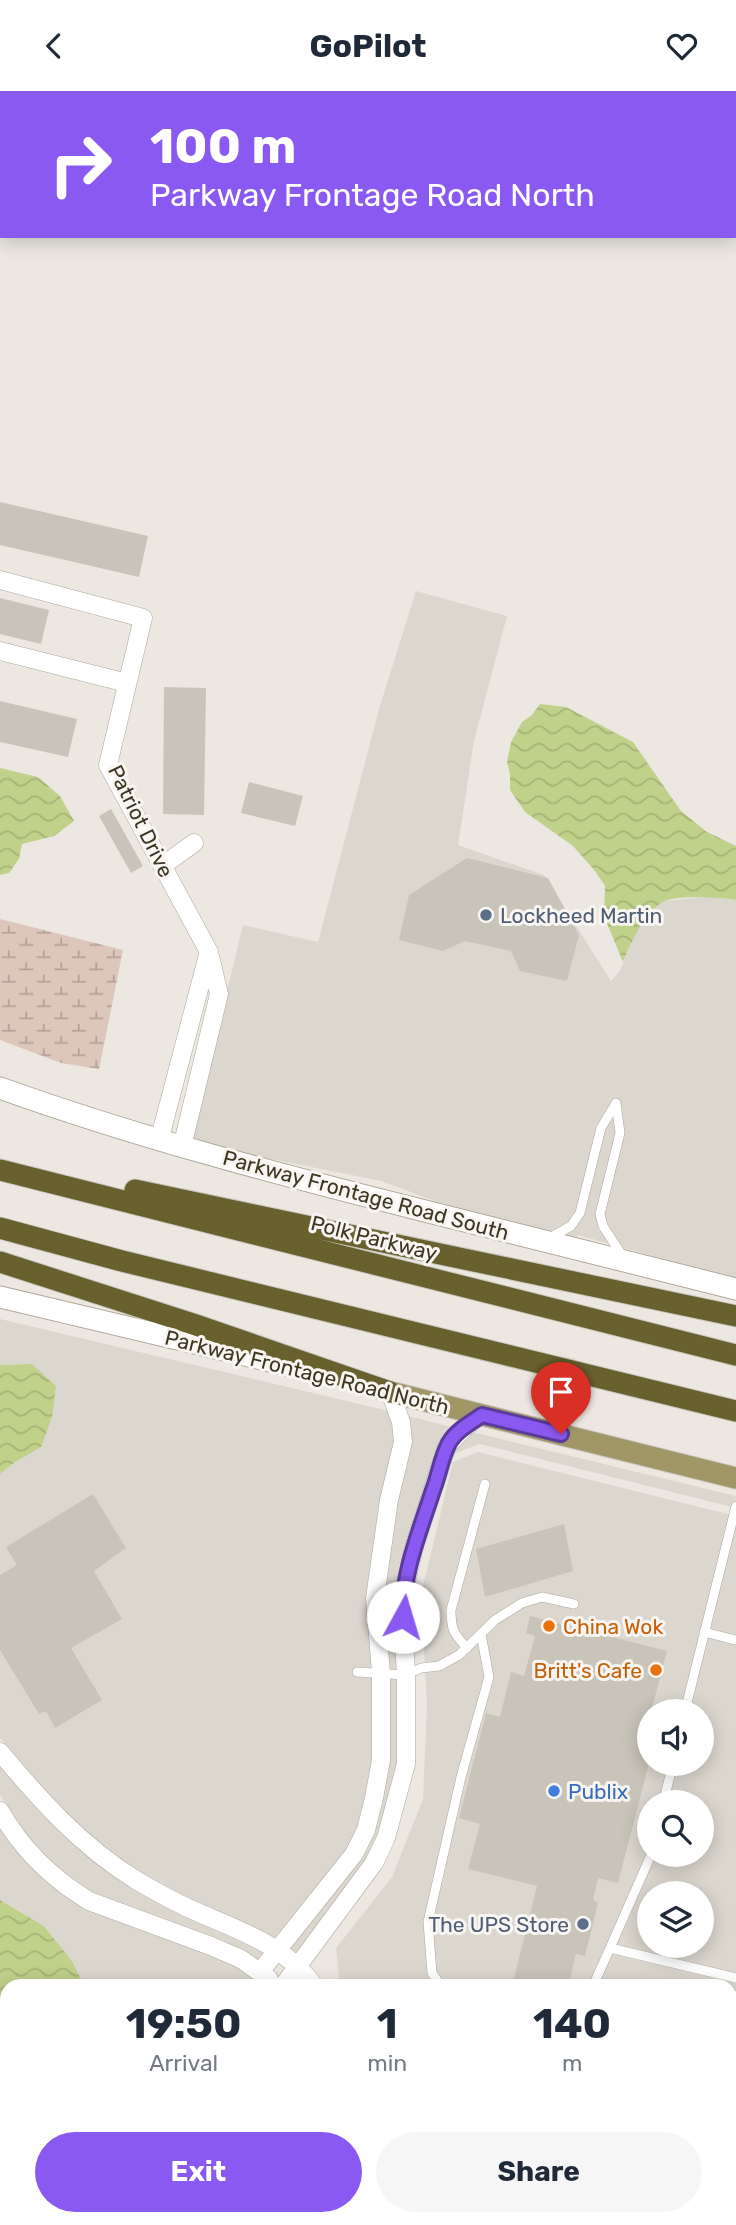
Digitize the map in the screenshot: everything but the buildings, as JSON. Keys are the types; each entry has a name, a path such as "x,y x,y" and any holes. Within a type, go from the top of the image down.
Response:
{"highway":[{"path":"0,1163 49,1171 736,1316"},
{"name":"Polk Parkway","path":"0,1170 736,1355"},
{"path":"0,1229 736,1411"},
{"path":"0,1262 196,1325 390,1392"}],"main road":[{"name":"Parkway Frontage Road South","path":"0,1088 86,1119 159,1141 736,1289"},
{"name":"Parkway Frontage Road North","path":"0,1297 260,1358 736,1478"}],"street":[{"name":"Patriot Drive","path":"0,580 143,618 108,765 209,952 219,994 182,1147"},
{"path":"0,651 127,683"},
{"path":"162,866 194,843"},
{"path":"159,1141 209,952"},
{"path":"260,1972 354,1854 366,1830 381,1760 381,1673 375,1598 389,1500 403,1443 401,1422 390,1392"},
{"path":"287,1979 374,1863 386,1838 406,1764 406,1675 402,1600 414,1547 447,1446 464,1428 482,1415"},
{"path":"0,1752 34,1794 64,1825 100,1854 135,1879 186,1907 253,1936 299,1966 309,1979"},
{"path":"0,1811 32,1856 68,1888 89,1901 238,1957 270,1979"}],"lane":[{"path":"542,1241 571,1226 580,1213 601,1128 616,1103 620,1133 600,1214 603,1226 626,1261"},
{"path":"467,1648 454,1634 451,1610 485,1484"},
{"path":"688,1699 736,1506"},
{"path":"357,1672 406,1675 421,1668 439,1666 460,1655 495,1620 522,1603 542,1597 574,1604"},
{"path":"704,1632 735,1640"},
{"path":"436,1979 432,1973 428,1922 461,1777 489,1677 481,1634"},
{"path":"596,1979 646,1867"},
{"path":"610,1948 736,1978"}],"shaded area":[{"path":"416,591 507,616 474,741 458,845 544,875 611,981 620,971 635,933 663,901 707,897 736,900 736,1280 578,1235 576,1240 470,1214 381,1181 222,1149 191,1140 243,925 318,942 379,709"},
{"path":"0,1319 389,1411 395,1442 373,1674 373,1759 366,1796 358,1827 348,1849 275,1939 189,1899 139,1872 70,1818 40,1787 0,1738 0,1474 15,1462 31,1364 0,1365"},
{"path":"408,1416 452,1427 440,1443 432,1464 398,1676 398,1763 379,1835 368,1859 297,1954 289,1948 348,1876 361,1858 373,1833 383,1598"},
{"path":"472,1432 736,1496 736,1508 480,1444 453,1454"},
{"path":"478,1452 736,1516 736,1979 340,1979 336,1948 392,1877 423,1799 427,1705 421,1594 453,1462"},
{"path":"0,1765 59,1832 131,1887 182,1915 249,1944 264,1954 259,1960 215,1937 93,1892 73,1880 38,1850 11,1813 0,1795"},
{"path":"0,1827 26,1862 63,1895 85,1908 208,1954 237,1967 254,1979 81,1979 72,1961 44,1926 0,1900"}],"green space":[{"path":"0,919 123,950 99,1069 61,1063 0,1040"}],"water":[{"path":"540,704 566,707 633,742 681,811 707,832 736,846 736,900 676,898 661,903 643,923 623,962 604,916 605,886 573,846 525,812 510,790 507,762 511,742 522,722 532,715"},
{"path":"0,768 38,777 60,796 74,821 54,836 22,844 19,859 9,873 0,875"},
{"path":"32,1364 56,1386 52,1417 41,1447 0,1474 0,1365"},
{"path":"0,1900 44,1926 72,1961 81,1979 0,1979"}],"place":[{"name":"Lockheed Martin","path":"486,915"},
{"name":"China Wok","path":"549,1626"},
{"name":"Britt's Cafe","path":"656,1670"},
{"name":"Publix","path":"554,1791"},
{"name":"The UPS Store","path":"583,1924"}],"route":[{"path":"403,1617 402,1600 414,1547 447,1446 453,1438 482,1415 561,1434"}]}
